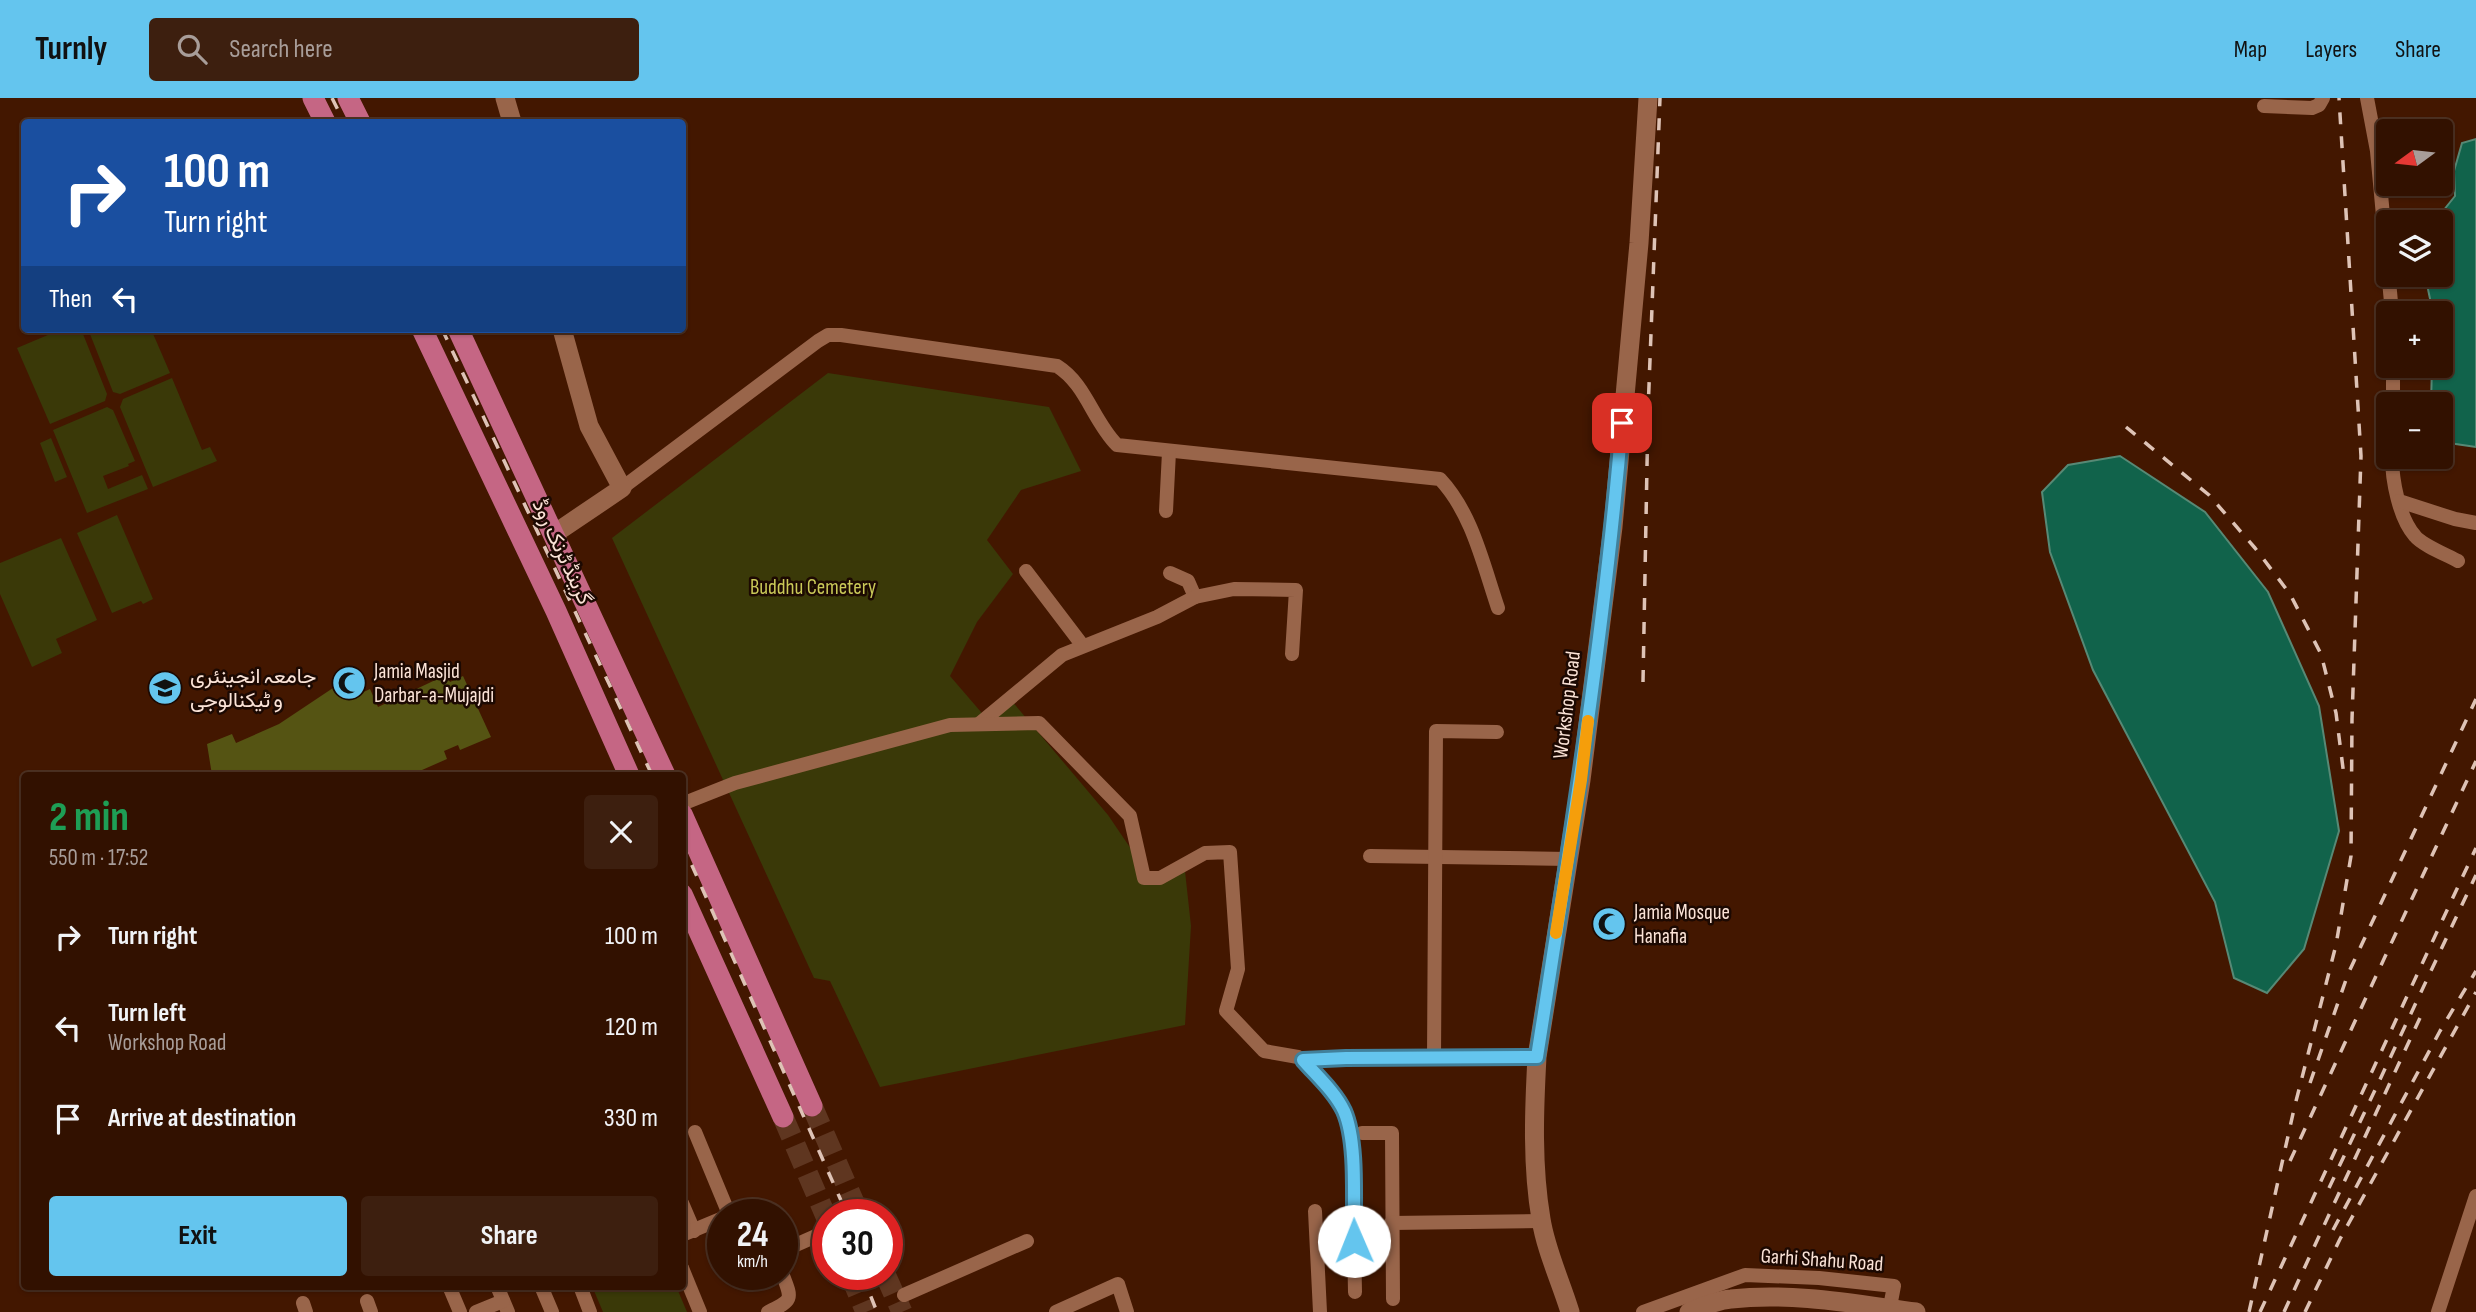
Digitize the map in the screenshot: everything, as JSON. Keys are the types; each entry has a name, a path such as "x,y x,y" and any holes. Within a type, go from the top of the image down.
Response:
{"main road":[{"path":"313,98 324,119"},
{"path":"348,98 358,119"},
{"path":"505,98 511,119"},
{"name":"Workshop Road","path":"1570,1312 1541,1221 1534,1141 1537,1057 1581,780 1613,527 1639,243 1648,98"},
{"name":"گرینڈ ٹرنک روڈ","path":"424,333 556,611 628,772"},
{"name":"گرینڈ ٹرنک روڈ","path":"459,333 664,772"},
{"path":"554,534 622,488 589,426 563,333"},
{"path":"686,823 812,1106"},
{"path":"686,903 783,1116"},
{"path":"1689,1312 1728,1299 1759,1298 1819,1299 1916,1312"}],"street":[{"path":"2264,106 2312,108 2319,106 2323,98"},
{"path":"2367,98 2377,151 2391,301"},
{"path":"622,488 818,341 828,335 841,335 1057,366 1075,380 1108,436 1117,445 1440,479 1464,512 1498,608"},
{"path":"1166,511 1170,452"},
{"path":"2394,469 2399,501 2416,538 2458,561"},
{"path":"2399,501 2476,523"},
{"path":"1026,571 1083,646"},
{"path":"1170,573 1188,582 1195,597"},
{"path":"979,724 1062,654 1157,617 1195,597 1234,589 1296,590 1292,654"},
{"path":"686,802 735,783 950,725 1039,723 1130,816 1144,877 1160,878 1205,853 1230,852 1238,969 1226,1010 1264,1051 1303,1060 1537,1057"},
{"path":"1434,1058 1436,731 1497,732"},
{"path":"1370,856 1568,859"},
{"path":"1303,1060 1337,1098 1345,1113 1352,1140 1355,1292"},
{"path":"695,1132 724,1199"},
{"path":"1362,1133 1392,1133 1393,1299"},
{"path":"2438,1312 2476,1196"},
{"path":"1315,1211 1320,1312"},
{"path":"1391,1223 1541,1221"},
{"path":"688,1233 707,1225"},
{"path":"904,1295 1027,1241"},
{"name":"Garhi Shahu Road","path":"1643,1312 1745,1275 1819,1278 1894,1286 1889,1312"},
{"path":"686,1278 700,1312"},
{"path":"1056,1312 1118,1284 1127,1312"},
{"path":"451,1290 460,1312"},
{"path":"476,1312 506,1306 499,1290"},
{"path":"543,1290 552,1312"},
{"path":"582,1290 590,1312"},
{"path":"768,1312 786,1304 790,1299 788,1290"}],"green space":[{"path":"53,333 83,333 107,394 105,401 50,424 17,348"},
{"path":"90,333 153,333 170,373 120,394 113,392"},
{"name":"Buddhu Cemetery","path":"828,373 1049,407 1081,471 1021,490 987,540 1013,574 977,622 950,676 987,719 1011,700 1108,815 1150,877 1184,862 1191,926 1185,1025 880,1087 830,981 814,978 612,538"},
{"path":"172,378 202,450 210,447 217,461 153,487 120,407 123,399"},
{"path":"107,407 113,410 135,461 103,476 108,489 142,475 148,489 87,513 53,430"},
{"path":"51,438 67,477 55,482 40,443"},
{"path":"117,515 153,599 112,613 77,533"},
{"path":"61,538 97,620 56,639 62,653 32,667 0,594 0,563"},
{"path":"594,1290 678,1290 687,1312 603,1312"}],"shaded area":[{"path":"2476,139 2476,447 2453,444 2453,392 2431,392 2432,378 2453,378 2453,301 2430,301 2428,287 2453,287 2453,210 2444,210 2455,196 2454,171 2462,143"},
{"path":"2120,456 2205,512 2268,592 2319,706 2339,831 2304,949 2267,993 2234,978 2215,902 2093,670 2050,552 2042,492 2068,465"},
{"path":"446,675 450,682 463,676 491,737 460,750 458,745 444,751 447,759 422,770 423,772 212,772 207,744 232,734 236,743 279,724 336,686 339,692 352,690 355,696 370,689 378,707"}],"tunnel":[{"path":"812,1106 852,1199"},
{"path":"783,1117 818,1199"},
{"path":"857,1290 866,1312"},
{"path":"892,1290 902,1312"}],"railway":[{"path":"332,98 342,119"},
{"path":"1643,682 1648,412 1660,98"},
{"path":"2249,1312 2294,1109 2336,945 2351,856 2352,719 2361,456 2339,98"},
{"path":"444,333 651,772"},
{"path":"2126,427 2209,495 2290,594 2321,654 2336,713 2344,776"},
{"path":"2310,1083 2348,974 2476,699"},
{"path":"2290,1161 2476,761"},
{"path":"2260,1312 2476,848"},
{"path":"686,852 840,1199"},
{"path":"2329,1188 2476,875"},
{"path":"2333,1230 2440,1031 2476,971"},
{"path":"2305,1312 2340,1239 2476,992"},
{"path":"2284,1312 2425,1007"},
{"path":"868,1290 877,1312"}],"slow traffic":[{"path":"1556,933 1588,721"}],"place":[{"name":"Jamia Masjid Darbar-a-Mujajdi","path":"349,683"},
{"name":"جامعہ انجینئری و ٹیکنالوجی","path":"165,688"},
{"name":"Jamia Mosque Hanafia","path":"1609,924"}],"route":[{"path":"1354,1241 1352,1140 1345,1113 1337,1098 1303,1060 1537,1057 1581,780 1613,527 1622,423"}]}
